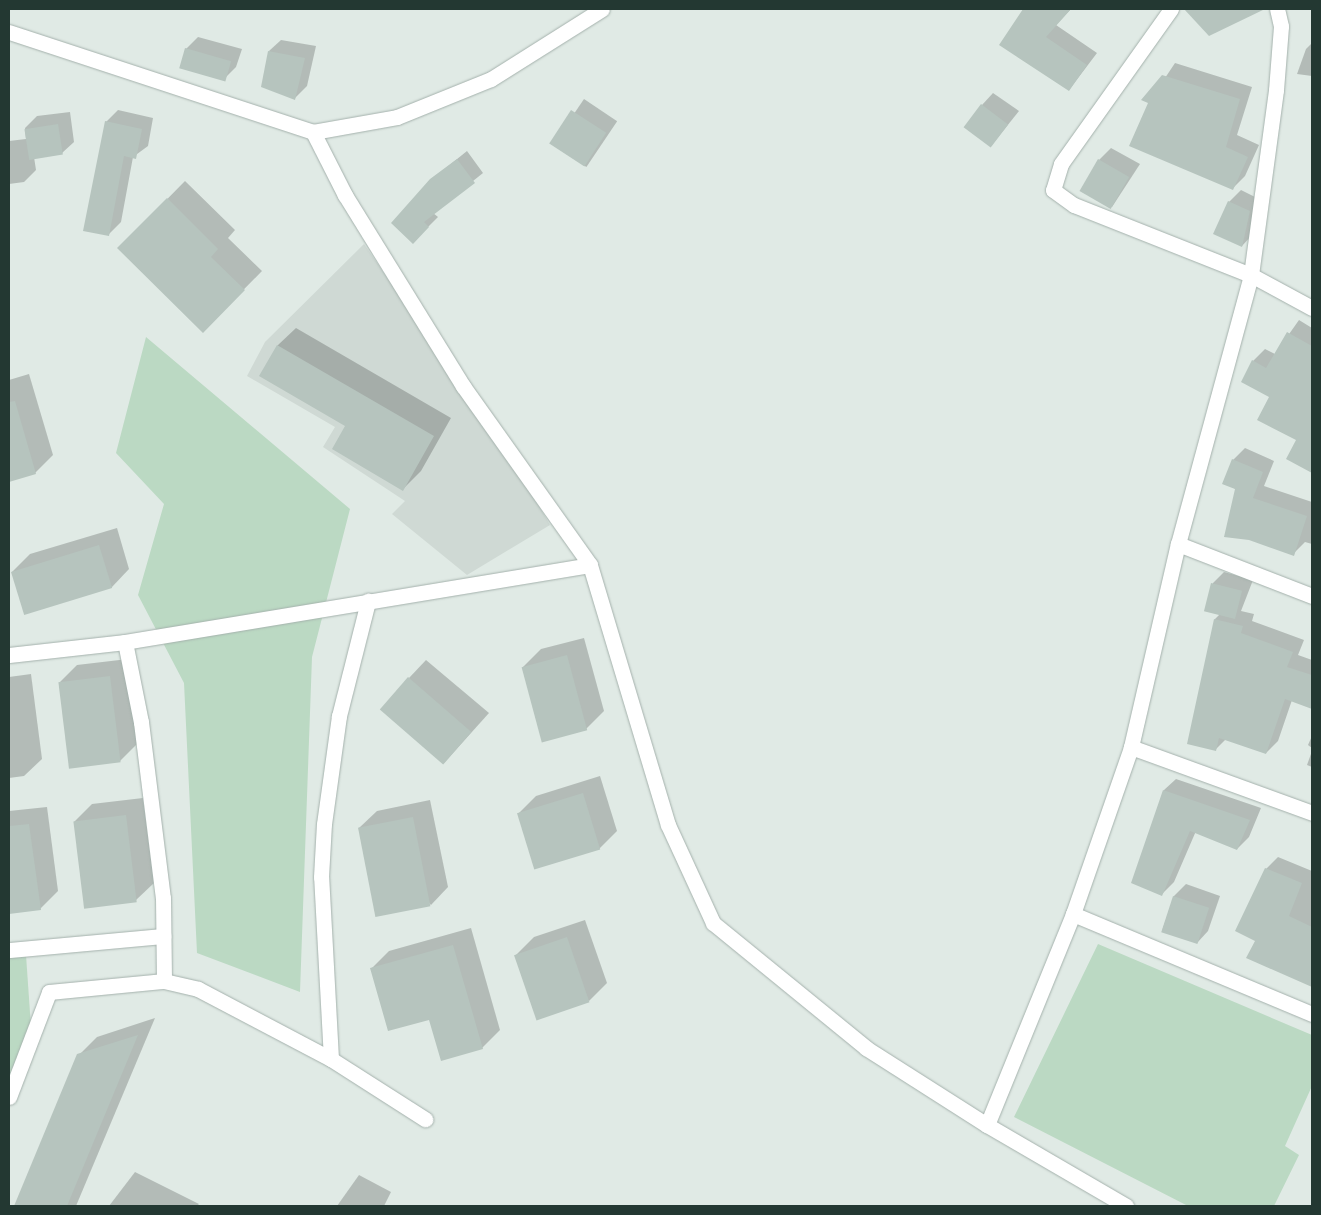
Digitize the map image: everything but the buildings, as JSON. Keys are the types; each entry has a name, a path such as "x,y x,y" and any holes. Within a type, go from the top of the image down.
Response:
{"street":[{"path":"9,32 313,132 398,117 491,79 602,9"},
{"path":"1171,9 1061,164 1052,190 1074,206 1251,275 1312,308"},
{"path":"987,1126 1073,914 1131,746 1178,544 1251,275 1276,90 1281,26 1277,9"},
{"path":"313,132 345,195 463,386 590,565 668,824 713,923 866,1048 987,1126 1126,1206"},
{"path":"1178,544 1312,596"},
{"path":"9,655 125,642 590,565"},
{"path":"330,1059 321,877 324,824 339,716 368,601"},
{"path":"125,642 141,722 163,898 164,981"},
{"path":"1131,746 1312,813"},
{"path":"1073,914 1312,1014"},
{"path":"9,950 163,936"},
{"path":"9,1097 49,992 164,981 198,989 330,1059 425,1119"}],"shaded area":[{"path":"364,244 511,458 550,525 467,575 392,514 405,501 323,447 335,427 247,376 265,342"}],"green space":[{"path":"146,337 350,509 312,657 300,992 197,953 184,683 138,595 164,504 116,453"},
{"path":"1098,944 1312,1035 1312,1086 1285,1146 1299,1155 1274,1206 1188,1206 1014,1117"},
{"path":"26,955 31,1027 9,1077 9,957"}]}
